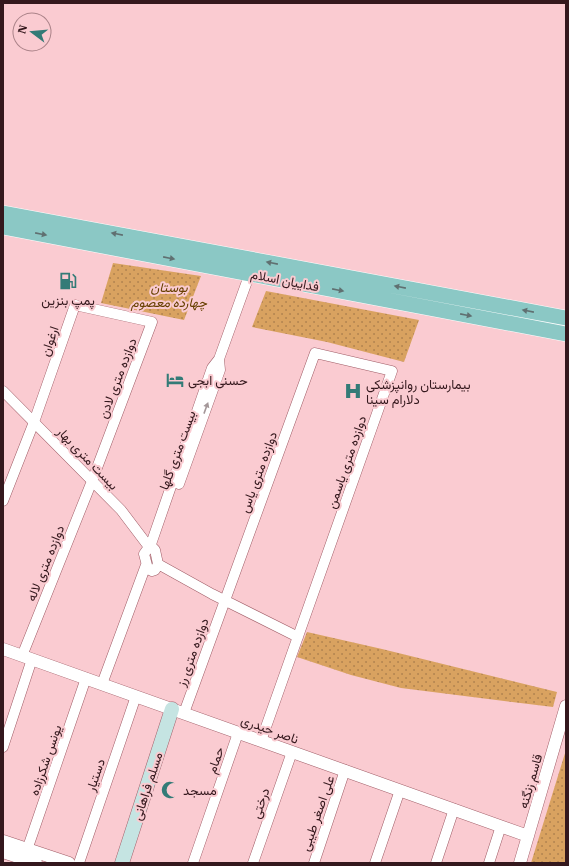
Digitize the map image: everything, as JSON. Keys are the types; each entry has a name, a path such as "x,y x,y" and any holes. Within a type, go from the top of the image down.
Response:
{"main road":[{"name":"فداییان اسلام","path":"3,213 566,318"},
{"name":"فداییان اسلام","path":"3,227 566,334"},
{"name":"مسلم فراهانی","path":"122,863 178,711"}],"street":[{"name":"بیست متری گلها","path":"146,565 144,554 151,548 220,370 219,359 250,274"},
{"name":"ارغوان","path":"34,422 75,305 113,313"},
{"name":"دوازده متری لادن","path":"92,481 152,322 113,313"},
{"name":"دوازده متری یاس","path":"225,600 315,353"},
{"name":"دوازده متری یاسمن","path":"298,637 392,371 315,353"},
{"name":"بیست متری بهار","path":"3,391 121,510 151,548"},
{"path":"3,501 34,422"},
{"name":"دوازده متری لاله","path":"3,747 27,657 92,481"},
{"path":"151,548 158,564 298,637 261,741"},
{"path":"146,565 148,569 152,571 155,570 158,564"},
{"path":"102,684 146,565"},
{"name":"دوازده متری رز","path":"178,711 225,600"},
{"name":"ناصر حیدری","path":"3,649 528,836"},
{"name":"یونس شکرزاده","path":"27,850 86,678"},
{"name":"دستیار","path":"79,863 136,696"},
{"name":"قاسم زنگنه","path":"520,863 566,706"},
{"name":"حمام","path":"193,863 238,733"},
{"name":"درختی","path":"254,863 292,752"},
{"name":"علی اصغر طیبی","path":"314,863 345,770"},
{"path":"375,863 400,790"},
{"path":"436,863 454,809"},
{"path":"489,863 501,826"},
{"path":"3,841 69,863"},
{"path":"3,852 36,863"}],"green space":[{"name":"بوستان چهارده معصوم","path":"113,263 201,276 184,320 101,303"},
{"path":"266,291 419,320 404,362 327,342 252,327"},
{"path":"307,632 557,692 553,707 401,688 351,675 297,657"},
{"path":"566,750 566,863 531,863"}],"place":[{"name":"پمپ بنزین","path":"68,281"},
{"name":"حسنی ابجی","path":"175,380"},
{"name":"بیمارستان روانپزشکی دلارام سینا","path":"353,391"},
{"name":"مسجد","path":"170,790"}]}
